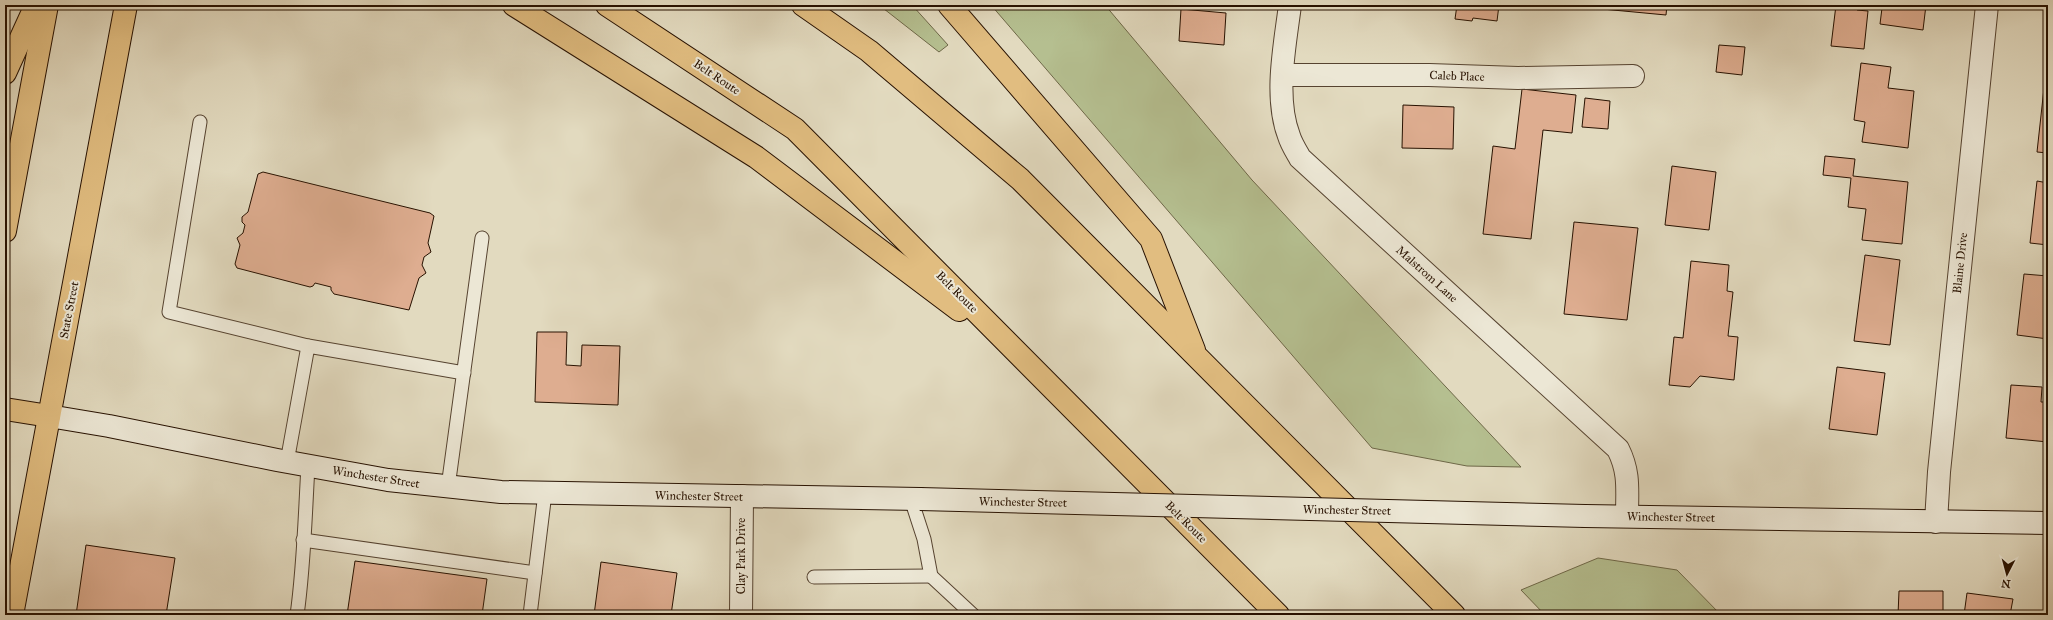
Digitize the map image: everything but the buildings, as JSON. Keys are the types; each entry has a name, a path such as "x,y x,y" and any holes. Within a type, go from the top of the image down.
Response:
{"main road":[{"path":"5,73 36,5"},
{"path":"5,231 47,5"},
{"path":"514,5 756,157 1023,359"},
{"name":"Belt Route","path":"607,5 795,129 1278,615"},
{"path":"803,5 869,51 1020,179 1454,615"},
{"path":"949,5 1151,239 1198,359"},
{"name":"Malstrom Lane","path":"1290,5 1282,75 1283,106 1288,136 1300,158 1618,449 1625,464 1627,474 1627,516"},
{"name":"Blaine Drive","path":"1936,522 1939,472 1987,5"},
{"name":"State Street","path":"12,615 126,6"},
{"name":"Caleb Place","path":"1282,75 1429,75 1518,78 1633,76"},
{"name":"Winchester Street","path":"5,409 109,426 287,462 388,480 501,492 915,499 1585,516 2048,523"},
{"name":"Clay Park Drive","path":"741,615 742,496"}],"lane":[{"path":"200,122 169,312 308,346 464,374"},
{"path":"448,487 482,238"},
{"path":"287,462 308,346"},
{"path":"296,615 303,574 303,540 308,466"},
{"path":"530,615 545,493"},
{"path":"915,499 931,576 973,615"},
{"path":"303,540 535,573"},
{"path":"814,577 931,576"}],"green space":[{"path":"879,5 912,5 948,45 939,52"},
{"path":"991,5 1105,5 1252,180 1521,467 1467,466 1372,448"},
{"path":"1598,558 1677,570 1721,615 1545,615 1521,590"}]}
